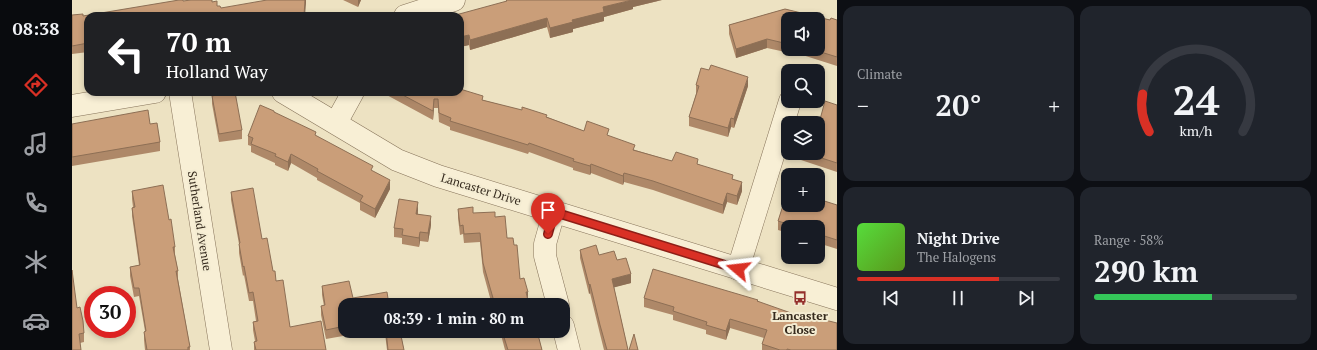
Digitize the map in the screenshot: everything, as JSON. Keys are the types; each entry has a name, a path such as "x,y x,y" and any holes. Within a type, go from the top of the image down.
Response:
{"street":[{"path":"417,12 454,0"},
{"path":"72,106 131,96"},
{"name":"Sutherland Avenue","path":"181,96 221,350"},
{"name":"Lancaster Drive","path":"290,96 397,160 438,176 837,299"},
{"path":"336,124 351,96"},
{"path":"738,269 788,108"},
{"path":"554,212 545,244 545,256 556,298"},
{"path":"566,338 570,350"}],"building":[{"path":"179,0 212,0 212,2 217,1 217,6 220,6 221,8 267,0 305,0 304,12 107,12"},
{"path":"506,0 632,0 603,7 604,12 572,20 573,22 550,28 547,18 470,40 469,35 464,36 464,13 507,1"},
{"path":"785,9 797,12 781,12 781,42 767,39 736,49 729,25"},
{"path":"83,14 84,44 72,46 72,15"},
{"path":"831,18 837,20 837,57 825,53 825,19 830,20"},
{"path":"711,65 748,77 734,119 731,118 728,128 689,117 699,86 696,85 701,68 709,70"},
{"path":"464,90 483,96 482,100 522,110 522,107 547,115 546,117 584,131 587,121 609,129 607,135 635,145 633,150 672,161 676,152 698,159 697,164 733,175 732,179 742,182 737,196 727,193 723,205 653,181 624,173 623,176 591,164 590,166 573,161 574,159 529,143 528,145 450,121 451,118 439,113 438,99 434,99 433,111 405,96 464,96"},
{"path":"212,96 236,96 242,130 219,134"},
{"path":"825,101 837,105 837,163 825,159 825,116 821,116 823,108 825,108"},
{"path":"260,105 316,132 315,135 373,166 371,170 390,180 375,209 360,201 363,196 317,171 318,169 291,154 288,162 275,156 276,154 251,144 253,138 248,136"},
{"path":"148,110 150,124 157,123 160,142 72,157 72,124"},
{"path":"163,185 169,220 171,219 175,247 173,247 178,271 176,271 190,347 188,347 188,350 147,350 144,332 146,331 139,288 134,286 130,267 140,265 132,208 135,207 132,191"},
{"path":"253,188 262,239 267,238 276,281 283,280 290,327 321,321 326,350 256,350 254,342 257,341 253,322 258,321 253,292 249,293 244,266 243,267 231,192"},
{"path":"399,199 418,202 416,214 431,216 428,233 420,232 419,238 402,235 403,229 394,228"},
{"path":"825,201 837,205 837,240 825,236 825,220 778,221 781,212 825,212"},
{"path":"473,207 473,213 495,212 495,217 505,216 507,238 513,238 514,245 517,245 520,279 524,278 528,292 526,292 527,298 493,298 483,263 480,233 464,234 463,225 460,226 458,209"},
{"path":"596,245 599,255 614,251 617,260 626,258 631,274 612,279 628,350 607,350 580,250"},
{"path":"653,269 758,300 757,301 808,319 809,316 837,323 837,350 780,350 762,344 767,330 730,319 726,331 706,325 707,322 673,311 674,307 644,298"},
{"path":"72,270 77,308 80,307 84,333 79,334 81,350 72,350"},
{"path":"349,281 353,298 338,298 338,327 326,330 321,306 325,305 322,286"},
{"path":"387,292 388,298 353,298"},
{"path":"634,334 638,350 629,350"},
{"path":"387,338 401,338 404,350 388,350"},
{"path":"504,338 539,338 542,350 508,350"}],"place":[{"name":"Lancaster Close","path":"800,298"}],"route":[{"path":"548,234 554,212 738,269"}]}
